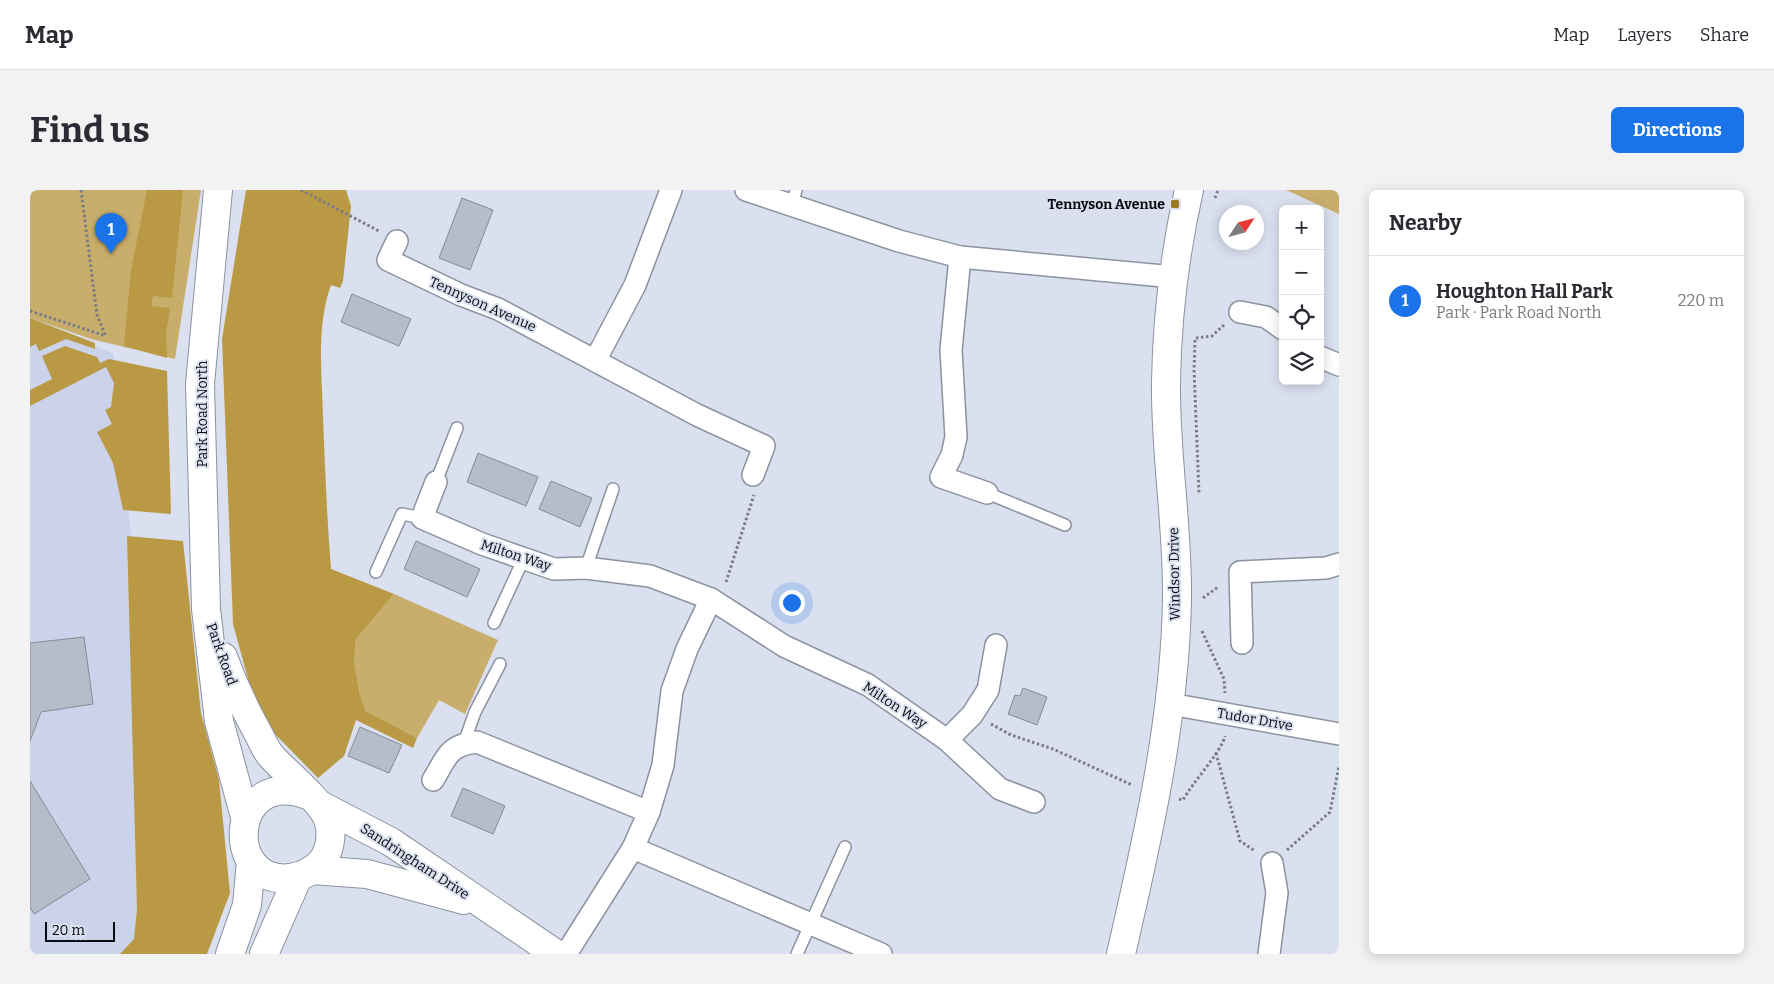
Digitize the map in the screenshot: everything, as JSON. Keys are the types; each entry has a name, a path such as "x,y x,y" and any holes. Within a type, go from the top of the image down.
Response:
{"street":[{"name":"Park Road North","path":"206,609 200,384 218,190"},
{"path":"596,360 635,285 671,190"},
{"path":"746,190 794,198 899,241 960,257 1174,277"},
{"name":"Windsor Drive","path":"1121,954 1154,802 1170,704 1177,599 1166,382 1174,277 1189,190"},
{"name":"Tennyson Avenue","path":"397,241 388,260 461,295 498,309 697,415 764,446 753,475"},
{"path":"960,257 951,350 956,437 952,455 941,477 987,493"},
{"path":"1240,312 1266,316 1279,326"},
{"path":"1324,359 1339,365"},
{"path":"422,518 436,482"},
{"name":"Milton Way","path":"422,518 482,544 554,569 586,568 650,576 711,599 784,646 868,685 947,740 1000,789 1034,802"},
{"path":"1242,643 1240,572 1326,568 1339,564"},
{"path":"566,954 633,848 649,812 663,765 672,691 687,649 711,599"},
{"name":"Park Road","path":"206,609 236,695 270,754 315,800"},
{"name":"Park Road","path":"206,609 220,721 246,817"},
{"path":"947,740 972,715 988,690 996,645"},
{"name":"Tudor Drive","path":"1170,704 1339,734"},
{"path":"433,780 452,749 464,743 477,742 649,812"},
{"path":"280,790 295,790 315,800 328,818 331,832 329,847 323,860 305,873 285,878 272,876 261,870 251,861 244,847 242,832 246,817 254,804 266,794 280,790"},
{"name":"Sandringham Drive","path":"315,800 377,833 556,954"},
{"path":"633,848 881,954"},
{"path":"230,954 247,905 251,861"},
{"path":"1269,954 1277,893 1272,863"},
{"path":"264,954 305,873"},
{"name":"Sandringham Drive","path":"305,873 367,874 482,905"}],"lane":[{"path":"436,482 458,428"},
{"path":"586,568 613,489"},
{"path":"987,493 1065,525"},
{"path":"376,572 402,514 422,518"},
{"path":"494,624 524,558"},
{"path":"464,743 475,712 500,664"},
{"path":"796,954 844,847"}],"path":[{"path":"30,311 106,337 97,315 81,190"},
{"path":"301,190 311,193 397,241"},
{"path":"1196,338 1212,336 1240,312"},
{"path":"711,599 725,585 755,493 753,475"},
{"path":"1177,599 1203,598 1224,582"},
{"path":"1216,753 1240,841 1272,863 1330,812 1339,766"}],"shaded area":[{"path":"30,190 201,190 175,359 91,339 30,318"},
{"path":"147,190 183,190 172,298 153,296 151,306 170,308 166,334 167,358 124,346 131,270"},
{"path":"246,190 346,190 351,206 343,281 340,288 331,285 323,317 321,350 331,569 394,594 356,639 354,662 360,695 366,711 417,738 413,748 356,720 344,756 318,778 272,731 256,708 233,624 222,339"},
{"path":"1286,190 1339,190 1339,214 1324,207 1324,205 1319,205"},
{"path":"30,318 95,343 95,349 66,339 39,351 36,344 30,347"},
{"path":"30,322 113,353 166,889 138,954 30,954"},
{"path":"65,346 97,357 100,363 109,359 167,371 171,514 123,510 113,463 97,432 112,424 105,410 111,407 114,383 106,367 30,406 30,390 52,379 42,356"},
{"path":"127,536 183,541 201,713 219,780 230,893 207,954 120,954 134,939 137,909"},
{"path":"394,594 498,640 465,714 439,700 417,738 366,711 360,695 354,662 356,639"}],"building":[{"path":"462,198 493,210 470,270 439,258"},
{"path":"352,294 411,319 399,346 341,322"},
{"path":"478,453 538,477 526,506 467,482"},
{"path":"551,481 592,498 580,527 539,509"},
{"path":"416,541 480,569 467,597 404,569"},
{"path":"84,637 93,704 41,712 30,741 30,643"},
{"path":"1023,688 1047,697 1037,725 1008,714 1015,695 1020,696"},
{"path":"360,727 402,745 389,773 348,756"},
{"path":"30,781 90,879 34,914 30,907"},
{"path":"463,788 505,806 493,834 451,816"}],"place":[{"name":"Tennyson Avenue","path":"1175,204"},
{"name":"Houghton Hall Park","path":"111,254"}]}
